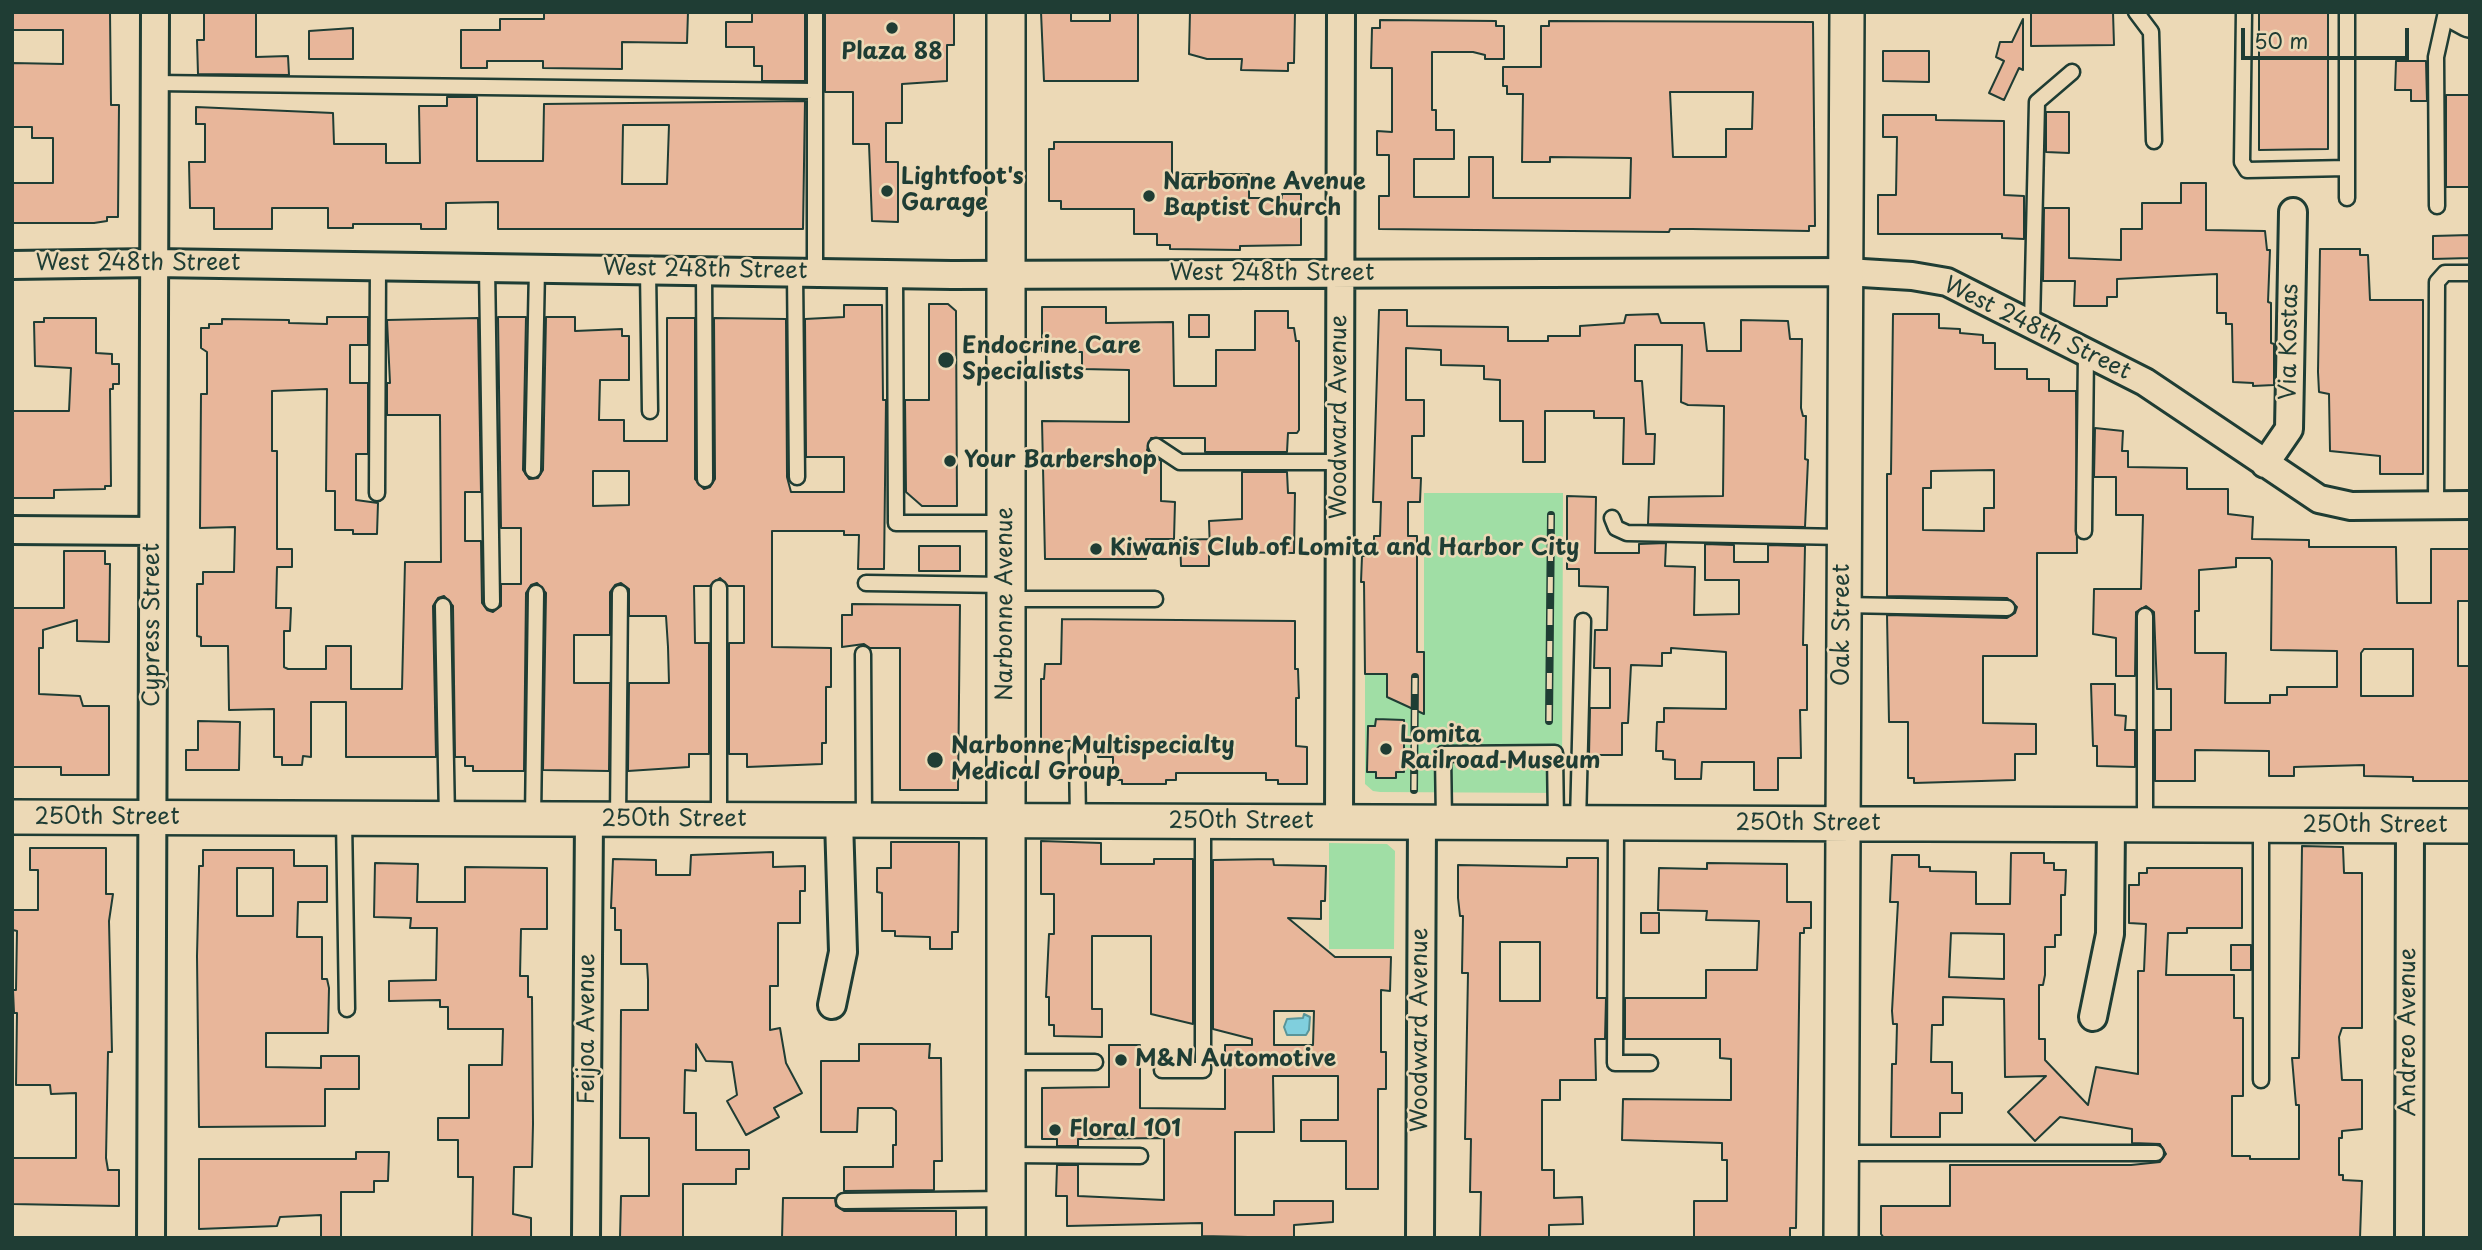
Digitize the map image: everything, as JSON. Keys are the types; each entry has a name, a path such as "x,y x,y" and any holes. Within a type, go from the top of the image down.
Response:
{"main road":[{"name":"Narbonne Avenue","path":"1006,12 1006,1238"},
{"path":"2459,12 2470,18"}],"street":[{"name":"Cypress Street","path":"151,1238 155,12"},
{"name":"Woodward Avenue","path":"1339,822 1341,12"},
{"name":"Oak Street","path":"1841,1238 1847,12"},
{"name":"Via Kostas","path":"2265,464 2289,429 2293,212"},
{"name":"West 248th Street","path":"12,265 154,263 1004,275 1846,272 1947,282 2144,382 2319,499 2351,506 2470,505"},
{"path":"12,530 153,531"},
{"name":"250th Street","path":"12,817 2470,826"},
{"name":"Feijoa Avenue","path":"586,1238 604,820"},
{"path":"832,1005 843,953 852,820"},
{"name":"Woodward Avenue","path":"1420,1238 1433,822"},
{"path":"2093,1017 2110,934 2110,825"},
{"name":"Andreo Avenue","path":"2409,1238 2410,826"}],"lane":[{"path":"796,477 814,91 815,12"},
{"path":"2136,12 2151,32 2154,141"},
{"path":"2244,12 2242,162 2247,170 2347,167"},
{"path":"2347,12 2347,198"},
{"path":"2437,206 2436,57 2446,12"},
{"path":"2032,324 2037,102 2072,72"},
{"path":"155,82 814,91"},
{"path":"377,494 378,266"},
{"path":"487,267 492,602"},
{"path":"533,470 537,268"},
{"path":"648,270 650,411"},
{"path":"704,270 705,478"},
{"path":"895,273 896,523 1006,523"},
{"path":"2436,505 2437,282 2445,273 2470,273"},
{"path":"2084,531 2086,352"},
{"path":"1156,446 1180,462 1340,462"},
{"path":"1612,518 1616,528 1627,533 1844,537"},
{"path":"866,583 1155,599"},
{"path":"719,588 719,820"},
{"path":"533,819 536,593"},
{"path":"604,820 620,593"},
{"path":"1843,605 2007,608"},
{"path":"443,606 447,819"},
{"path":"2145,616 2145,825"},
{"path":"1567,823 1583,621"},
{"path":"852,820 863,654"},
{"path":"1077,753 1078,821"},
{"path":"1433,822 1443,754 1555,753 1567,823"},
{"path":"344,819 347,1009"},
{"path":"1162,1070 1203,1070 1203,822"},
{"path":"1616,823 1615,1063 1650,1063"},
{"path":"2261,825 2261,1080"},
{"path":"1007,1062 1095,1062"},
{"path":"1841,1153 2156,1153"},
{"path":"1006,1155 1140,1156"},
{"path":"844,1201 1006,1199"}],"green space":[{"path":"1424,493 1563,493 1562,793 1380,792 1373,791 1365,784 1365,674 1424,674"},
{"path":"1329,843 1387,844 1395,851 1394,949 1329,949"}],"water":[{"path":"1304,1014 1310,1017 1306,1035 1287,1035 1284,1027 1287,1019 1303,1018"}],"building":[{"path":"12,12 110,12 111,105 119,105 118,217 107,217 107,221 94,223 12,223 12,183 53,183 53,138 32,138 32,127 12,127 12,63 63,64 63,30 12,30"},
{"path":"204,12 256,12 256,57 288,56 289,75 198,74 197,40 204,40"},
{"path":"544,12 688,12 687,43 622,42 622,69 543,68 543,61 487,61 487,68 461,68 461,30 500,30 500,19 544,19"},
{"path":"752,12 805,12 805,81 762,81 762,66 754,66 754,47 726,47 726,22 752,22"},
{"path":"825,12 954,12 954,45 947,45 947,81 902,84 902,123 886,123 886,162 898,162 898,222 872,221 869,144 853,144 853,92 825,92"},
{"path":"1041,12 1071,12 1071,21 1110,21 1110,12 1138,12 1138,81 1044,81"},
{"path":"1190,12 1295,12 1294,63 1288,63 1288,71 1241,70 1242,59 1207,59 1189,54"},
{"path":"2031,12 2113,12 2114,45 2031,46"},
{"path":"2259,12 2328,12 2328,149 2259,150"},
{"path":"2023,19 2023,70 2019,68 2004,100 1989,93 2004,61 1996,57 2000,42 2012,42"},
{"path":"1380,20 1496,21 1496,26 1504,26 1504,59 1485,59 1485,55 1473,52 1432,52 1432,110 1436,110 1436,130 1454,130 1454,159 1414,159 1414,197 1469,197 1469,157 1493,157 1493,198 1630,198 1631,158 1550,157 1550,162 1522,162 1523,94 1507,94 1507,86 1503,86 1503,67 1541,67 1541,26 1549,26 1549,21 1813,22 1815,226 1809,226 1809,231 1670,229 1669,232 1379,229 1379,196 1389,196 1389,155 1377,155 1377,131 1392,132 1392,68 1371,68 1372,28 1380,28","holes":["1670,92 1753,92 1752,129 1726,129 1726,157 1673,157"]},
{"path":"353,28 353,59 309,59 309,31"},
{"path":"1883,51 1929,51 1929,82 1883,81"},
{"path":"2396,61 2426,61 2427,101 2411,101 2411,90 2395,90"},
{"path":"2446,95 2470,95 2470,187 2446,187"},
{"path":"447,97 477,97 477,161 543,161 544,104 805,101 803,229 498,229 498,202 446,203 446,229 421,229 421,224 353,224 353,228 328,228 328,208 272,208 272,229 214,229 214,208 190,208 189,162 205,162 205,124 196,124 196,107 333,113 334,144 386,144 386,163 420,163 419,106 447,106","holes":["623,125 669,125 667,184 622,184"]},
{"path":"2046,112 2069,112 2069,153 2046,152"},
{"path":"1883,115 1936,115 1936,120 2004,121 2004,195 2024,196 2024,239 2002,238 2002,234 1878,234 1878,195 1896,195 1897,137 1883,137"},
{"name":"Narbonne Avenue Baptist Church","path":"1054,142 1172,142 1172,174 1249,174 1249,198 1282,198 1282,194 1301,194 1301,245 1240,246 1240,250 1170,249 1170,245 1157,245 1157,234 1134,234 1134,209 1061,209 1061,201 1049,201 1049,149 1054,149"},
{"path":"2181,183 2206,183 2206,230 2265,231 2267,250 2270,250 2268,302 2271,303 2271,343 2274,344 2274,385 2253,386 2253,383 2233,382 2232,324 2226,324 2226,313 2217,313 2217,274 2117,279 2117,297 2107,297 2107,306 2074,306 2075,281 2043,281 2044,208 2069,208 2069,258 2121,260 2121,229 2142,229 2142,203 2181,203"},
{"path":"2470,235 2470,258 2433,259 2433,236"},
{"path":"2320,249 2360,249 2360,255 2368,255 2370,300 2423,300 2423,474 2380,474 2380,456 2330,451 2329,394 2319,392 2318,372"},
{"path":"929,304 948,304 956,311 957,506 922,506 906,492 905,400 929,400"},
{"path":"844,305 882,305 883,400 886,400 884,569 858,569 859,535 844,535 844,531 772,531 772,647 831,648 831,687 826,687 826,743 822,743 822,764 747,767 747,754 729,754 729,643 744,643 744,586 728,586 720,578 710,586 694,586 695,643 709,643 709,754 689,754 689,767 628,771 629,683 669,683 668,647 666,616 629,616 629,589 621,583 615,585 610,592 610,635 574,635 574,683 610,683 609,771 543,770 546,593 537,583 531,585 526,593 524,771 473,771 473,766 465,766 465,757 455,757 453,606 444,596 438,598 433,606 436,757 346,757 346,702 311,702 311,757 303,756 302,765 282,765 282,757 274,757 274,709 229,710 228,646 201,646 201,637 197,636 197,584 203,584 203,572 234,572 235,527 200,528 201,394 207,394 207,352 201,348 201,328 209,328 209,324 222,324 222,319 289,320 289,323 327,324 327,317 368,317 368,345 350,345 350,383 368,383 368,454 356,454 356,500 378,503 377,534 353,534 353,530 335,530 335,491 326,491 327,389 272,391 272,451 277,451 277,549 292,549 292,567 277,567 276,608 291,608 290,631 284,631 284,667 326,669 326,646 351,646 351,689 402,689 405,562 441,562 440,415 387,415 387,383 390,383 387,320 478,318 481,492 465,492 465,541 481,541 482,603 487,610 493,612 501,606 501,584 521,584 521,528 501,528 498,317 526,317 523,470 529,479 538,478 543,470 546,317 575,317 575,331 622,329 622,336 629,336 629,380 600,380 599,420 624,420 624,441 667,441 667,318 695,318 695,479 704,489 710,487 715,479 714,318 786,319 787,477 791,492 844,492 844,457 806,457 805,319 844,317","holes":["593,471 629,471 629,505 593,506"]},
{"path":"1042,307 1106,307 1106,323 1173,322 1174,386 1216,386 1216,350 1255,350 1255,311 1288,311 1288,328 1294,328 1296,341 1299,341 1299,430 1297,433 1288,433 1287,452 1205,452 1205,438 1151,438 1147,450 1161,461 1161,501 1175,502 1174,539 1146,539 1146,559 1045,559 1042,421 1129,422 1129,370 1082,369 1082,352 1042,351"},
{"path":"1379,310 1407,310 1407,326 1508,327 1508,341 1548,341 1548,336 1580,336 1580,326 1624,323 1626,315 1658,314 1661,323 1704,323 1707,351 1741,351 1741,320 1788,321 1790,339 1802,339 1801,408 1803,416 1806,416 1805,459 1808,460 1805,527 1648,524 1649,497 1723,496 1724,406 1688,405 1681,402 1682,345 1635,345 1635,381 1642,381 1646,434 1655,434 1654,464 1623,464 1624,418 1594,418 1594,411 1545,411 1545,462 1523,462 1523,421 1500,421 1500,380 1484,379 1484,366 1441,365 1441,350 1406,348 1406,400 1424,400 1424,436 1412,436 1412,478 1421,478 1420,502 1408,502 1408,536 1417,536 1417,652 1424,652 1424,714 1387,697 1387,674 1365,674 1364,582 1361,582 1362,556 1374,556 1374,536 1380,536 1381,502 1373,502"},
{"path":"1893,314 1939,314 1939,328 1960,329 1960,333 1983,335 1983,343 1995,343 1995,369 2027,369 2027,379 2049,379 2049,391 2076,391 2077,553 2037,553 2037,656 1983,656 1983,723 2036,724 2036,754 2015,754 2015,780 1914,783 1914,778 1908,778 1908,722 1889,722 1887,615 2007,618 2015,613 2017,607 2007,598 1887,596 1887,474 1891,474","holes":["1994,470 1994,508 1984,508 1984,531 1923,530 1923,488 1931,488 1931,471"]},
{"path":"1189,315 1209,315 1209,337 1189,337"},
{"path":"44,318 96,318 96,353 112,354 112,364 119,364 119,384 113,384 113,389 110,389 111,486 105,486 105,489 54,490 54,498 12,498 12,411 69,411 71,368 35,366 34,322 44,322"},
{"path":"2095,428 2123,431 2122,451 2128,451 2128,467 2187,468 2187,489 2228,489 2228,514 2253,517 2252,539 2309,540 2309,547 2396,547 2397,603 2431,603 2431,549 2470,549 2470,601 2458,601 2458,666 2470,666 2470,781 2413,781 2413,777 2364,776 2364,765 2294,767 2294,776 2269,776 2269,751 2195,750 2195,781 2155,781 2155,730 2171,730 2171,689 2157,689 2154,612 2146,606 2136,612 2135,676 2116,676 2116,638 2093,634 2094,589 2141,589 2143,515 2116,515 2116,477 2094,477","holes":["2236,558 2270,558 2272,561 2271,650 2337,651 2337,687 2287,687 2287,695 2270,695 2270,703 2225,703 2226,653 2195,653 2195,611 2199,611 2199,570 2236,567","2364,649 2413,649 2413,696 2361,696 2361,653"]},
{"path":"1242,472 1287,472 1288,493 1295,493 1294,553 1210,552 1209,521 1242,519"},
{"path":"1567,496 1596,497 1595,553 1639,553 1639,544 1666,543 1665,566 1695,567 1694,615 1739,614 1739,580 1705,580 1705,544 1734,545 1734,562 1768,562 1768,545 1805,546 1803,645 1807,645 1807,710 1800,710 1801,758 1778,758 1778,790 1754,790 1754,762 1702,762 1701,779 1675,779 1675,760 1663,759 1663,751 1656,751 1657,722 1664,722 1664,708 1726,709 1726,652 1671,648 1671,653 1662,653 1662,666 1631,665 1628,723 1622,723 1622,755 1589,755 1590,708 1610,708 1610,668 1594,668 1595,630 1607,630 1608,587 1579,586 1579,569 1567,569"},
{"path":"1209,539 1209,566 1181,566 1180,540"},
{"path":"919,546 960,546 960,571 919,571"},
{"path":"64,551 105,551 105,564 110,564 109,642 77,641 77,620 43,630 43,648 39,648 39,694 80,696 83,706 109,706 109,775 61,775 61,767 12,767 12,608 64,608"},
{"path":"852,604 960,605 958,790 900,790 900,648 870,648 864,644 842,647 842,615 852,615"},
{"path":"1062,619 1295,621 1295,669 1298,669 1299,698 1296,698 1296,746 1307,747 1307,784 1278,784 1278,780 1266,780 1266,773 1176,773 1176,780 1166,780 1166,784 1122,784 1122,780 1113,780 1113,757 1098,757 1098,746 1085,746 1085,741 1041,741 1041,679 1044,679 1045,664 1061,664"},
{"path":"2091,684 2115,684 2115,715 2126,716 2125,730 2135,730 2135,767 2097,766 2097,746 2093,746"},
{"name":"Lomita Railroad Museum","path":"1376,719 1404,720 1404,772 1396,772 1396,778 1376,778 1376,772 1367,772 1368,726 1375,726"},
{"path":"198,721 240,722 239,770 186,770 186,750 198,750"},
{"path":"1041,841 1101,843 1101,864 1154,864 1154,859 1193,859 1193,1024 1151,1014 1151,936 1092,936 1092,1009 1102,1009 1102,1037 1054,1036 1054,1025 1049,1025 1049,997 1046,997 1049,934 1054,934 1054,894 1041,894"},
{"path":"891,842 959,842 958,932 952,932 952,949 930,949 930,937 895,936 895,931 882,931 882,893 877,892 877,868 891,868"},
{"path":"2302,846 2343,847 2344,873 2362,873 2362,1028 2342,1028 2339,1037 2342,1080 2362,1080 2362,1129 2342,1131 2342,1138 2339,1138 2339,1175 2343,1175 2343,1180 2362,1181 2360,1238 1884,1238 1881,1234 1881,1206 1950,1206 1950,1165 2131,1165 2160,1162 2166,1154 2160,1144 2132,1143 2132,1129 2060,1117 2035,1141 2008,1112 2046,1076 2005,1077 2004,999 1943,997 1943,1025 1932,1025 1931,1062 1952,1062 1952,1093 1962,1093 1962,1113 1940,1113 1940,1137 1891,1137 1892,1064 1896,1064 1897,1024 1893,1024 1892,1011 1898,902 1890,902 1892,855 1919,855 1919,867 1930,867 1930,871 1976,872 1976,904 2010,904 2011,853 2044,853 2044,863 2054,863 2054,870 2066,870 2065,895 2061,895 2061,935 2055,935 2055,947 2045,947 2045,975 2043,985 2039,985 2039,1039 2045,1039 2045,1060 2088,1105 2096,1067 2138,1074 2138,971 2144,971 2146,924 2129,923 2129,885 2139,885 2139,873 2147,873 2147,868 2242,868 2242,928 2187,928 2187,933 2168,933 2166,975 2234,975 2234,1018 2243,1018 2243,1096 2232,1096 2232,1156 2250,1156 2250,1159 2299,1159 2299,1105 2296,1105 2292,1058 2299,1058","holes":["1951,933 2004,934 2004,979 1949,977"]},
{"path":"30,848 106,848 106,894 113,894 109,921 112,1052 108,1052 106,1158 108,1170 119,1170 119,1206 12,1204 12,1158 76,1158 76,1093 51,1094 50,1085 16,1085 17,1013 14,1013 13,990 16,990 17,931 13,930 13,910 38,910 38,870 30,870"},
{"path":"203,850 294,850 294,866 327,866 327,902 298,902 297,937 322,937 322,979 327,979 329,988 328,1033 266,1033 266,1067 321,1068 321,1056 359,1056 359,1089 325,1089 325,1126 199,1127 197,956 199,866 203,866","holes":["237,868 273,868 273,916 237,916"]},
{"path":"773,852 773,867 805,866 805,891 800,891 800,923 778,923 778,986 770,986 770,1030 780,1028 786,1063 802,1093 774,1108 779,1117 746,1135 727,1101 737,1095 732,1062 706,1061 696,1044 696,1071 685,1070 684,1113 696,1113 696,1150 749,1150 749,1169 736,1169 736,1184 683,1184 683,1238 620,1238 621,1196 649,1196 649,1138 620,1138 621,1010 648,1010 648,980 647,964 621,964 621,930 615,930 615,908 611,908 613,859 656,860 656,875 690,875 691,855"},
{"path":"1567,858 1598,858 1597,998 1606,998 1605,1039 1595,1039 1596,1080 1560,1080 1560,1100 1542,1100 1542,1170 1554,1170 1554,1198 1582,1197 1583,1224 1549,1225 1549,1238 1480,1238 1481,1192 1470,1192 1471,1139 1465,1139 1468,973 1462,973 1463,916 1460,916 1458,898 1458,865 1567,867","holes":["1500,942 1540,942 1540,1001 1500,1001"]},
{"path":"1273,859 1274,865 1326,866 1325,901 1321,901 1321,919 1288,918 1335,957 1391,957 1390,991 1381,990 1381,1052 1386,1052 1386,1089 1378,1089 1378,1189 1346,1189 1346,1141 1301,1141 1301,1120 1338,1120 1338,1076 1273,1076 1274,1132 1235,1132 1235,1215 1274,1215 1274,1201 1333,1201 1333,1222 1294,1225 1294,1238 1202,1236 1202,1223 1067,1226 1067,1196 1056,1196 1057,1165 1078,1165 1078,1196 1164,1200 1164,1138 1078,1139 1078,1146 1057,1146 1057,1139 1042,1139 1042,1088 1109,1087 1109,1045 1140,1045 1140,1108 1225,1109 1225,1045 1252,1045 1252,1039 1213,1029 1213,860","holes":["1274,1011 1314,1011 1313,1045 1274,1045"]},
{"path":"375,863 418,864 417,902 465,902 465,867 547,868 547,929 521,929 520,976 528,976 528,997 532,997 532,1167 514,1167 513,1214 531,1218 531,1238 472,1238 473,1177 458,1177 458,1140 438,1140 438,1118 469,1118 469,1065 502,1065 503,1029 448,1029 448,1007 440,1007 440,1000 389,1001 389,981 436,980 437,928 410,928 411,918 374,917"},
{"path":"1707,863 1787,864 1787,902 1811,902 1811,928 1804,928 1804,933 1800,933 1796,1228 1790,1228 1790,1238 1694,1238 1694,1201 1727,1201 1727,1160 1722,1160 1722,1143 1622,1140 1623,1099 1731,1100 1731,1059 1720,1058 1720,1039 1625,1039 1625,998 1706,998 1706,970 1757,970 1759,921 1706,920 1707,911 1658,910 1659,868 1707,869"},
{"path":"1641,913 1659,913 1659,933 1641,933"},
{"path":"2231,945 2251,945 2251,970 2231,970"},
{"path":"859,1044 930,1044 929,1058 941,1058 942,1161 934,1161 934,1190 844,1191 844,1167 893,1167 893,1145 896,1145 896,1111 892,1108 858,1108 857,1132 821,1132 821,1061 859,1061"},
{"path":"356,1152 389,1152 388,1181 374,1181 374,1192 341,1192 341,1238 321,1238 321,1215 280,1217 277,1226 199,1229 199,1159 356,1159"},
{"path":"783,1198 835,1198 836,1206 844,1211 956,1211 956,1238 782,1238"}],"railway":[{"path":"1549,721 1551,515"},
{"path":"1414,790 1415,677"}],"place":[{"name":"Plaza 88","path":"892,28"},
{"name":"Lightfoot's Garage","path":"887,191"},
{"name":"Narbonne Avenue Baptist Church","path":"1149,196"},
{"name":"Endocrine Care Specialists","path":"946,360"},
{"name":"Your Barbershop","path":"950,461"},
{"name":"Kiwanis Club of Lomita and Harbor City","path":"1096,549"},
{"name":"Lomita Railroad Museum","path":"1386,749"},
{"name":"Narbonne Multispecialty Medical Group","path":"935,760"},
{"name":"M&N Automotive","path":"1121,1060"},
{"name":"Floral 101","path":"1055,1130"}]}
